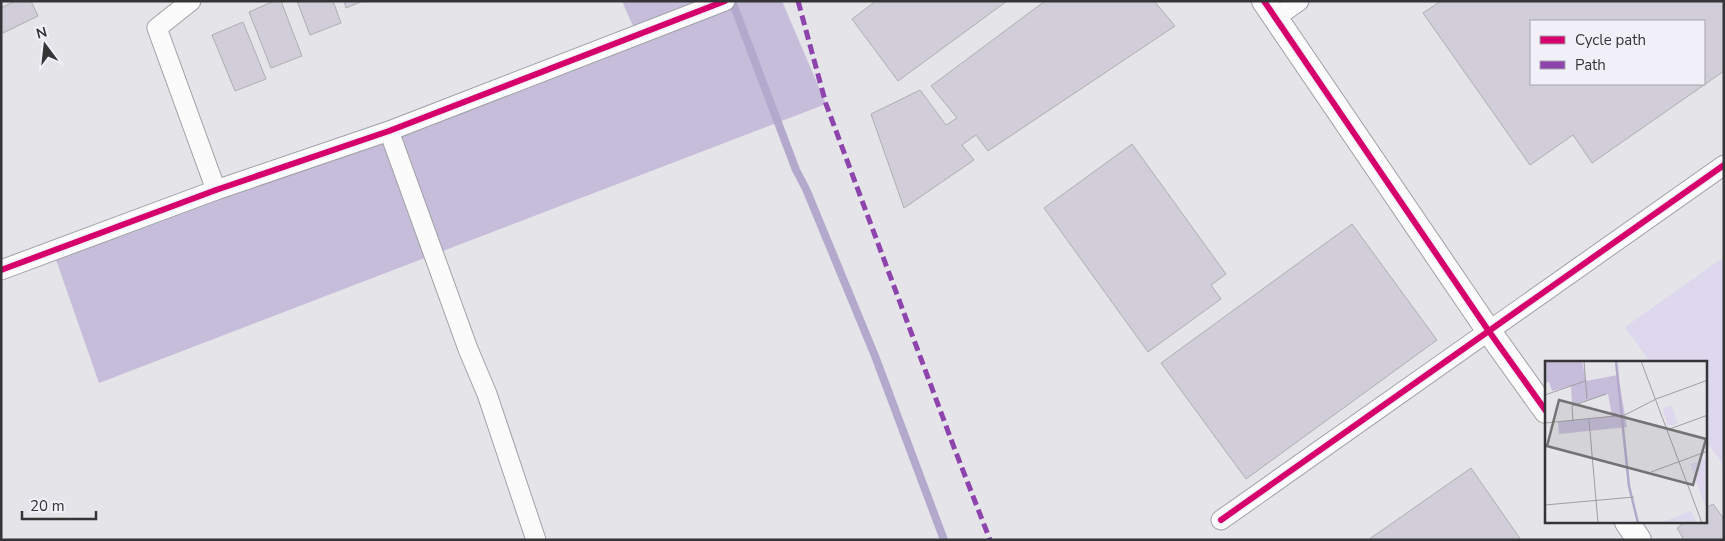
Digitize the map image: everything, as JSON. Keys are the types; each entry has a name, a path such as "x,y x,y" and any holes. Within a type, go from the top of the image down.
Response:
{"street":[{"path":"190,1 157,28 216,190"},
{"path":"1,270 216,190 388,131 725,1"},
{"path":"1299,1 1270,10 1488,330 1545,409"},
{"path":"388,131 468,349 487,394 536,540"},
{"path":"1221,520 1724,165"},
{"path":"1628,524 1640,540"}],"shaded area":[{"path":"622,1 782,1 826,104 99,383 53,251 503,76 523,80 633,26"},
{"path":"1724,257 1724,466 1708,444 1708,361 1649,361 1625,327"}],"building":[{"path":"15,1 31,1 38,16 1,34 1,8"},
{"path":"274,1 281,1 302,56 271,68 249,12"},
{"path":"297,1 333,1 341,23 310,35"},
{"path":"344,1 363,1 346,8"},
{"path":"876,1 1007,1 898,81 852,19"},
{"path":"1045,1 1154,1 1175,26 988,151 976,135 962,145 974,160 904,208 871,114 920,90 946,125 957,118 931,86"},
{"path":"1441,1 1724,1 1724,71 1705,84 1705,20 1530,20 1530,85 1704,85 1592,163 1573,135 1530,165 1423,13"},
{"path":"243,22 266,79 235,91 212,35"},
{"path":"1132,144 1226,274 1211,285 1221,299 1148,352 1044,208"},
{"path":"1352,224 1437,340 1246,479 1161,363"},
{"path":"1471,468 1521,540 1368,540"},
{"path":"1713,504 1724,519 1724,540 1684,540 1677,528 1682,524 1708,524 1708,507"}],"waterway":[{"path":"732,1 796,170 806,189 875,356 944,540"}],"marked path":[{"path":"798,1 826,104 990,540"}],"cycle path":[{"path":"1,270 216,190 389,131 725,1"},
{"path":"1264,1 1488,330 1545,410"},
{"path":"1221,520 1724,165"}]}
